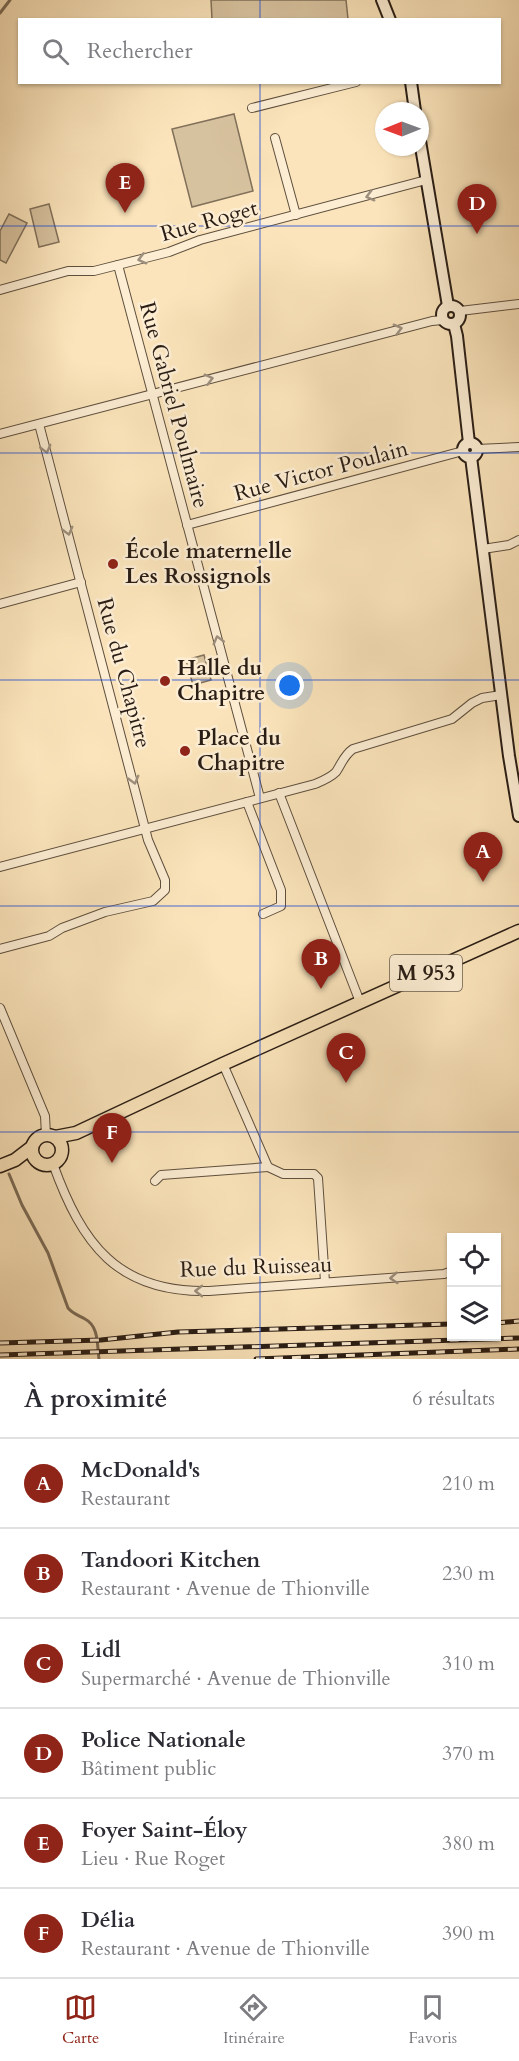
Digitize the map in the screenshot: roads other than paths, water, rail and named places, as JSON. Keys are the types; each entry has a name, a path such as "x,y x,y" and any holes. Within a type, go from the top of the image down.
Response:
{"main road":[{"path":"519,924 519,931"},
{"name":"M 953","path":"50,1136 76,1133 519,931"},
{"name":"M 953","path":"62,1148 76,1133"},
{"path":"0,1166 15,1160 32,1147 38,1138 50,1136 62,1148 60,1157 53,1164 15,1160"},
{"path":"32,1147 37,1161"}],"street":[{"path":"382,0 389,18"},
{"path":"252,108 348,84"},
{"path":"411,84 414,102"},
{"path":"275,138 296,215"},
{"path":"422,156 448,306"},
{"name":"Rue Roget","path":"0,290 68,271 94,271 426,180"},
{"name":"Rue Gabriel Poulmaire","path":"118,264 260,798"},
{"path":"448,306 453,306 460,311 519,304"},
{"path":"448,306 442,312 457,336 510,765 519,816"},
{"path":"0,434 421,323 448,322 460,317 460,311"},
{"name":"Rue du Chapitre","path":"0,949 49,936 62,928 105,912 153,901 165,890 165,880 148,840 39,424"},
{"name":"Rue Victor Poulain","path":"188,525 470,450 519,447"},
{"path":"483,549 509,545 519,540"},
{"path":"0,604 81,582"},
{"path":"0,867 326,779 335,772 347,753 353,749 452,719 482,698 501,695"},
{"path":"279,793 360,1002"},
{"path":"247,802 281,890 281,906 263,914"},
{"path":"0,1008 45,1116 50,1136"},
{"path":"223,1064 268,1167 276,1173 315,1174 318,1178 325,1282"},
{"name":"Rue du Ruisseau","path":"53,1164 85,1232 101,1254 116,1267 153,1285 176,1290 209,1291 447,1273"},
{"path":"155,1181 161,1175 268,1167"}],"waterway":[{"path":"0,13 10,0"},
{"path":"9,1174 22,1205 48,1253 68,1308 93,1326 99,1359"}],"railway":[{"path":"501,1323 519,1321"},
{"path":"0,1343 101,1340 178,1332 447,1324"},
{"path":"0,1355 519,1338"},
{"path":"256,1359 519,1349"}],"place":[{"name":"Foyer Saint-Éloy","path":"125,213"},
{"name":"Police Nationale","path":"477,234"},
{"name":"École maternelle Les Rossignols","path":"113,564"},
{"name":"Halle du Chapitre","path":"165,681"},
{"name":"Place du Chapitre","path":"185,751"},
{"name":"McDonald's","path":"483,882"},
{"name":"Tandoori Kitchen","path":"321,989"},
{"name":"Lidl","path":"346,1083"},
{"name":"Délia","path":"112,1163"}]}
